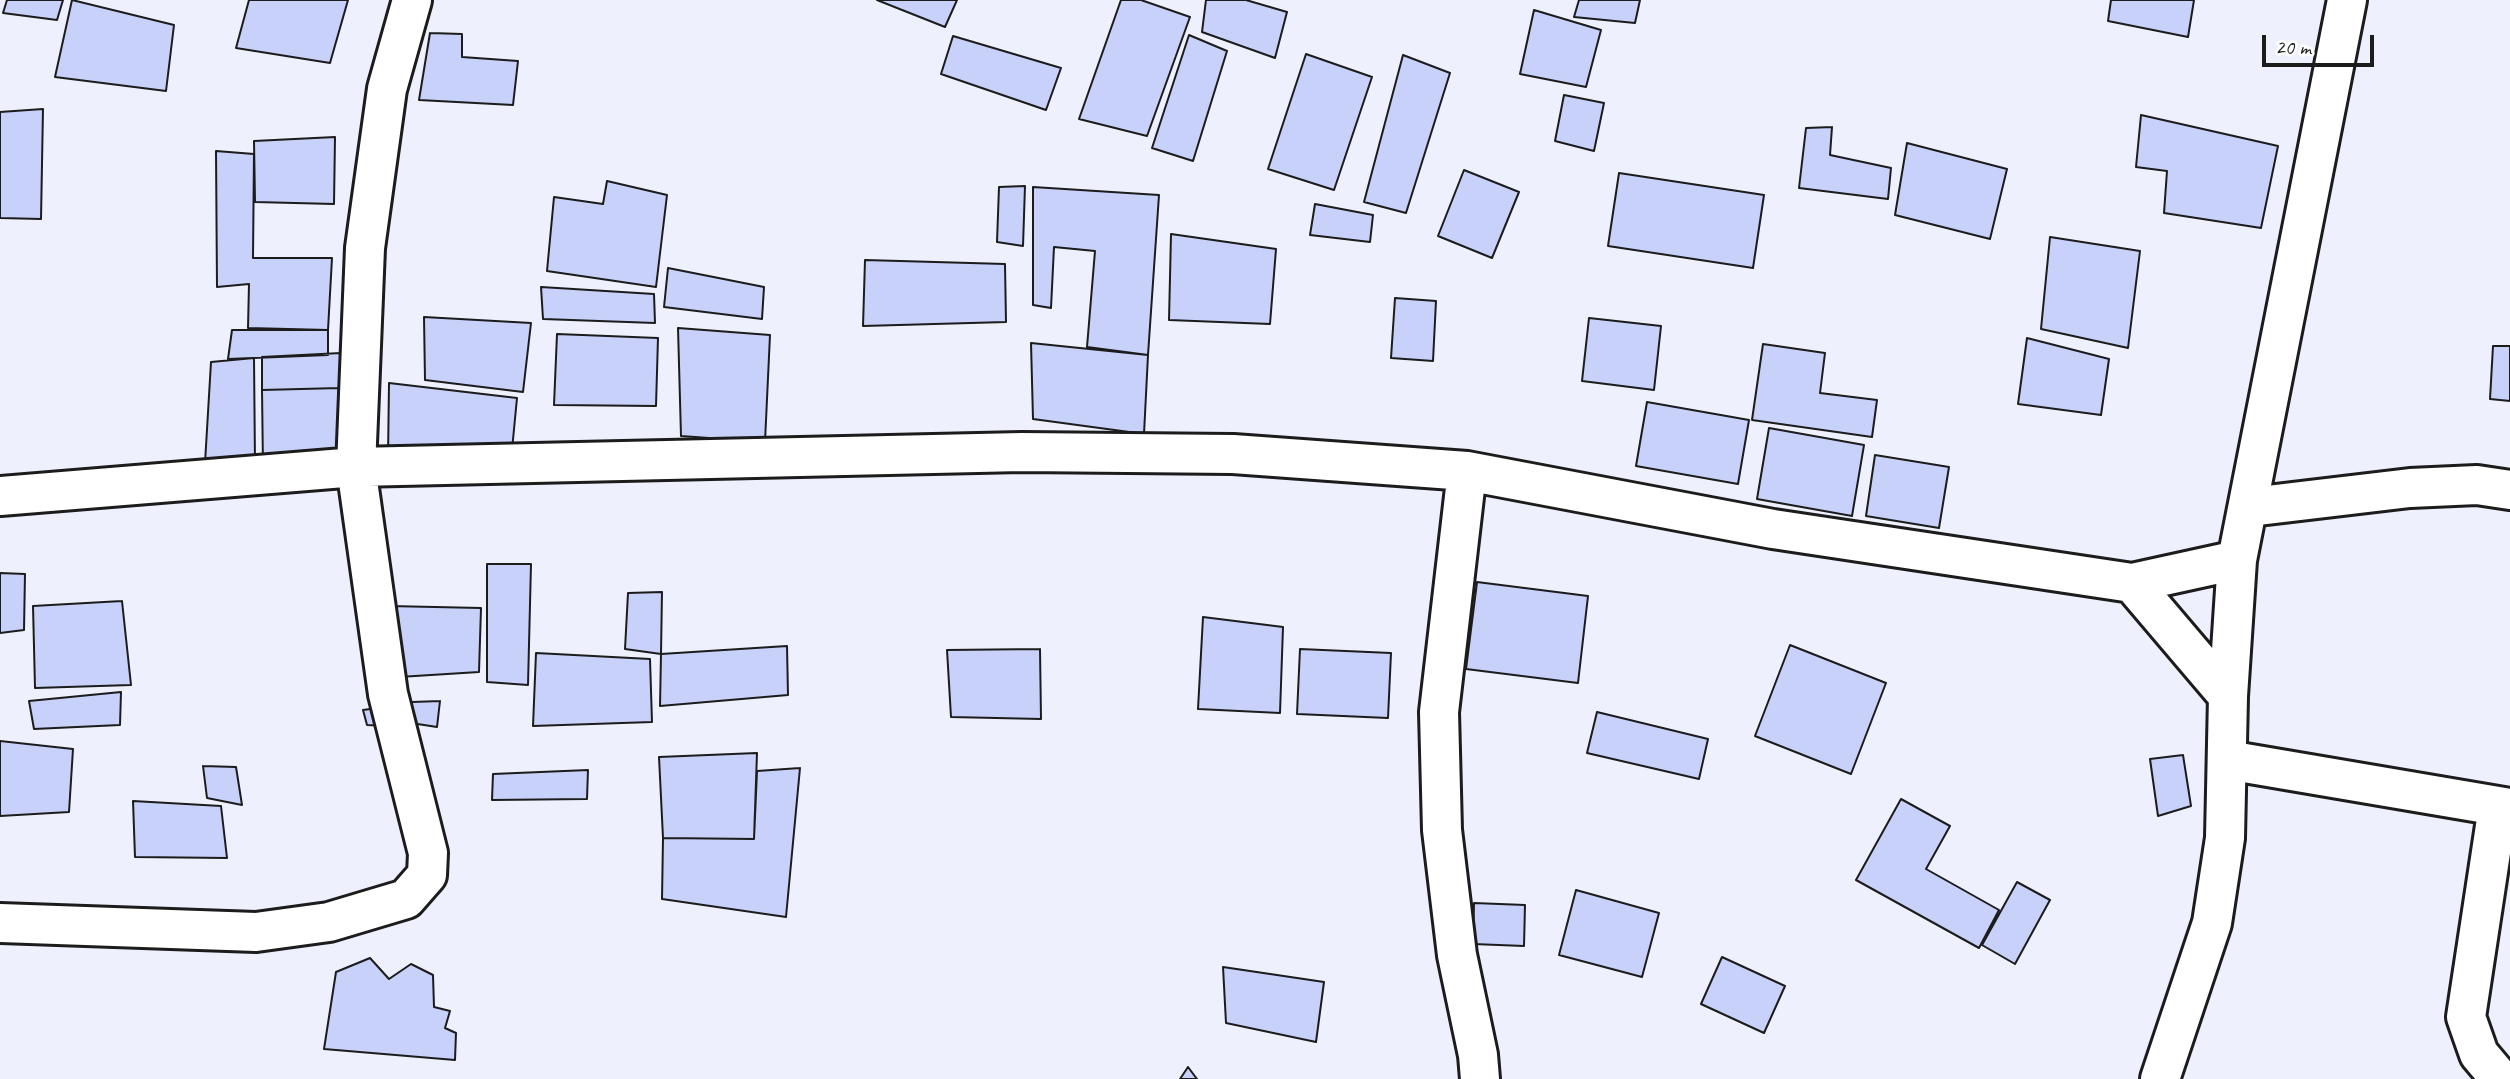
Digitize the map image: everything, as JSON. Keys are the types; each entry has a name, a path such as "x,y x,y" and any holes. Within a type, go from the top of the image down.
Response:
{"street":[{"path":"0,923 256,932 330,922 406,899 427,874 428,853 388,694 356,467 365,248 387,89 412,0"},
{"path":"2160,1079 2213,923 2225,838 2228,696 2238,560 2347,0"},
{"path":"0,496 356,467 1022,452 1233,454 1467,471 1773,529 2132,583 2238,560"},
{"path":"1467,471 1439,712 1442,830 1457,955 1478,1055 1480,1079"},
{"path":"2250,507 2410,488 2477,485 2510,491"},
{"path":"2132,583 2228,696"},
{"path":"2227,760 2504,807 2466,1017 2479,1054 2500,1079"}],"building":[{"path":"7,0 63,0 57,20 3,13"},
{"path":"72,0 174,25 166,91 55,77"},
{"path":"249,0 348,0 330,63 236,48"},
{"path":"877,0 957,0 945,27"},
{"path":"1121,0 1141,0 1190,17 1147,136 1079,119"},
{"path":"1206,0 1246,0 1287,12 1275,58 1202,32"},
{"path":"1579,0 1640,0 1635,23 1574,17"},
{"path":"2111,0 2194,0 2188,37 2108,21"},
{"path":"1534,10 1601,30 1586,87 1520,74"},
{"path":"430,33 462,34 462,57 518,61 513,105 419,100"},
{"path":"1189,35 1227,51 1193,161 1152,148"},
{"path":"953,36 1061,68 1046,110 941,74"},
{"path":"1306,54 1372,77 1334,190 1268,169"},
{"path":"1403,55 1450,73 1406,213 1364,202"},
{"path":"1564,95 1604,103 1594,151 1555,141"},
{"path":"43,109 41,219 0,218 0,112"},
{"path":"2141,115 2278,146 2261,228 2164,213 2167,171 2136,167"},
{"path":"1832,127 1830,155 1891,168 1888,199 1799,188 1806,128"},
{"path":"335,137 334,204 255,202 254,141"},
{"path":"1907,143 2007,169 1990,239 1895,215"},
{"path":"216,151 254,154 253,258 332,258 328,330 248,328 249,284 217,287"},
{"path":"1464,170 1519,192 1492,258 1438,236"},
{"path":"1619,173 1764,195 1753,268 1608,246"},
{"path":"607,181 667,195 656,287 547,271 554,197 603,204"},
{"path":"1025,186 1023,246 997,242 999,187"},
{"path":"1033,187 1159,195 1148,355 1087,347 1095,251 1054,247 1051,308 1033,305"},
{"path":"1315,204 1373,215 1370,242 1310,235"},
{"path":"1171,234 1276,249 1270,324 1169,320"},
{"path":"2050,237 2140,251 2128,348 2041,329"},
{"path":"865,260 1005,264 1006,322 863,326"},
{"path":"668,268 764,287 762,319 664,307"},
{"path":"541,287 654,294 655,323 543,319"},
{"path":"1395,298 1436,301 1433,361 1391,358"},
{"path":"424,317 531,323 523,392 425,380"},
{"path":"1589,318 1661,326 1654,390 1582,381"},
{"path":"678,328 770,335 765,442 681,436"},
{"path":"232,330 328,330 328,355 228,359"},
{"path":"557,334 658,338 656,406 554,405"},
{"path":"2027,338 2109,359 2101,415 2018,404"},
{"path":"1031,343 1148,355 1144,434 1033,419"},
{"path":"1763,344 1825,353 1820,393 1877,400 1872,437 1752,420"},
{"path":"2493,346 2510,346 2510,401 2490,399"},
{"path":"341,353 340,388 262,390 262,357"},
{"path":"254,358 255,463 205,463 211,362"},
{"path":"389,383 517,398 512,450 388,458"},
{"path":"340,388 340,461 263,468 262,390"},
{"path":"1647,402 1749,420 1738,484 1636,466"},
{"path":"1769,428 1864,445 1852,516 1757,499"},
{"path":"1875,455 1949,467 1939,528 1866,516"},
{"path":"487,564 531,564 528,685 487,682"},
{"path":"0,573 25,574 24,630 0,633"},
{"path":"1477,582 1588,596 1578,683 1466,669"},
{"path":"662,592 661,654 625,649 628,593"},
{"path":"122,601 131,685 35,688 33,606"},
{"path":"389,606 481,608 479,672 399,677"},
{"path":"1203,617 1283,627 1280,713 1198,709"},
{"path":"1790,645 1886,683 1851,774 1755,736"},
{"path":"787,646 788,695 660,706 661,654"},
{"path":"1040,649 1041,719 951,717 947,650"},
{"path":"1300,649 1391,653 1388,718 1297,714"},
{"path":"536,653 650,659 652,722 533,726"},
{"path":"121,692 120,725 34,729 29,701"},
{"path":"440,701 437,727 411,723 412,702"},
{"path":"385,707 388,726 367,725 363,710"},
{"path":"1597,712 1708,739 1699,779 1587,753"},
{"path":"0,741 73,749 69,812 0,816"},
{"path":"757,753 754,839 663,838 659,757"},
{"path":"2183,755 2191,806 2158,816 2150,759"},
{"path":"203,766 236,767 242,805 207,798"},
{"path":"800,768 786,917 662,899 663,838 754,839 757,771"},
{"path":"588,770 587,799 492,800 493,774"},
{"path":"1901,799 1950,826 1926,869 1999,910 1979,948 1856,880"},
{"path":"133,801 221,806 227,858 135,857"},
{"path":"2017,882 2050,900 2015,964 1982,945"},
{"path":"1576,890 1659,913 1642,977 1559,955"},
{"path":"1474,903 1525,905 1524,946 1473,944"},
{"path":"1722,957 1785,986 1764,1033 1701,1004"},
{"path":"370,958 389,979 411,964 433,975 434,1007 450,1011 445,1028 456,1033 455,1060 324,1049 336,972"},
{"path":"1223,967 1324,982 1316,1042 1226,1023"},
{"path":"1188,1067 1197,1079 1180,1079"}]}
